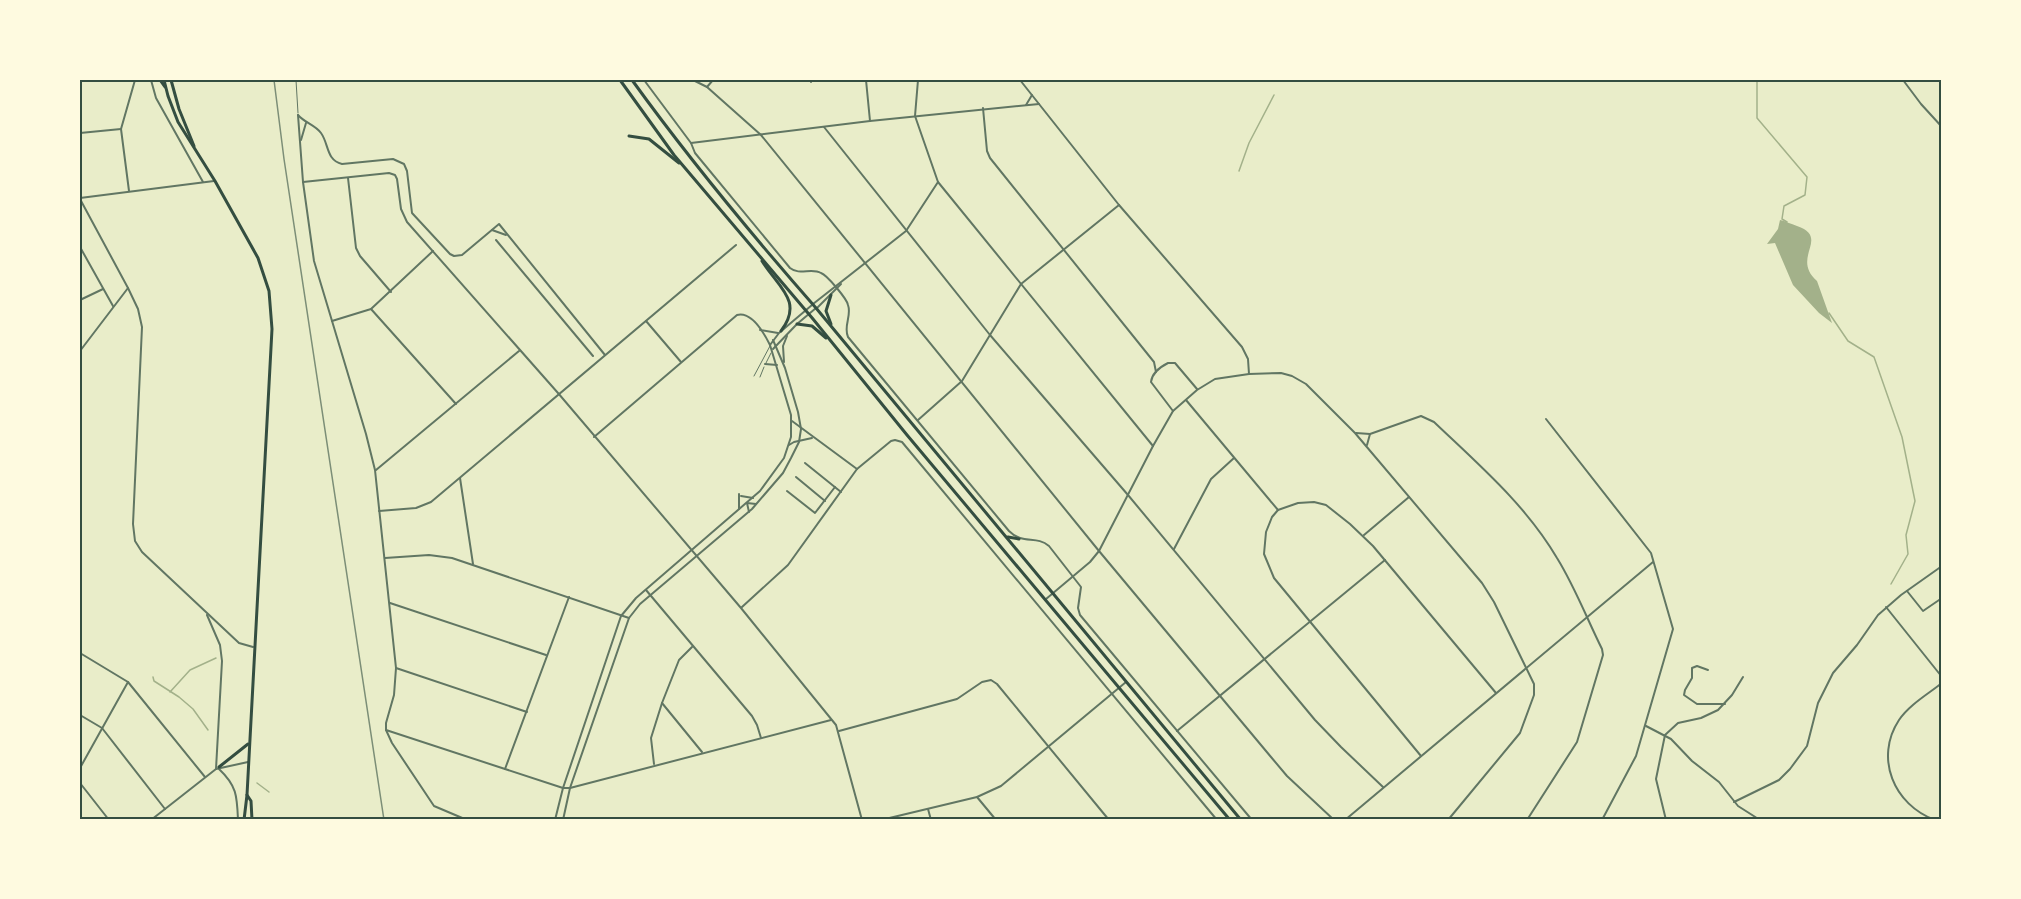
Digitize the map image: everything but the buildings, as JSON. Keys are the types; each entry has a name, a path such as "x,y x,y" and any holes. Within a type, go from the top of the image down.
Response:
{"main road":[{"path":"162,80 178,122 215,181 258,258 269,291 272,335 244,819"},
{"path":"171,80 179,109 196,150"},
{"path":"620,80 685,168 810,314 1230,819"},
{"path":"632,80 690,158 754,237 815,307 1241,819"},
{"path":"629,136 649,139 685,168"},
{"path":"756,252 791,304 790,317 780,332"},
{"path":"831,295 826,307 826,315 838,336"},
{"path":"797,324 812,326 832,343"},
{"path":"1006,537 1019,539"},
{"path":"218,768 249,743"},
{"path":"247,795 251,801 252,819"}],"street":[{"path":"129,191 121,129 135,80"},
{"path":"151,80 156,99 203,182"},
{"path":"644,80 691,143 696,155 792,270 820,272 836,288 849,306 847,335 1009,531 1019,539 1046,543 1081,589 1078,608 1080,615 1252,819"},
{"path":"693,80 707,87 761,135 1099,551 1287,776 1334,819"},
{"path":"707,87 713,80"},
{"path":"866,80 870,121"},
{"path":"918,80 915,116 938,182 1153,446"},
{"path":"1020,80 1119,205 1242,347 1248,359 1249,374"},
{"path":"1903,80 1941,127"},
{"path":"1026,105 1032,94"},
{"path":"691,143 983,108 1039,104"},
{"path":"983,108 990,158 1154,362 1155,372"},
{"path":"298,115 321,133 332,159 339,164 393,159 404,164 407,171 412,213 450,254 462,255 499,224 605,355"},
{"path":"298,115 303,182 314,261 375,470 396,668 396,688 386,730 392,743 434,806 467,819"},
{"path":"300,144 306,123"},
{"path":"824,127 990,334 1174,549 1329,736 1383,787"},
{"path":"80,133 121,129"},
{"path":"303,182 388,173 395,175 403,215 741,608 832,720 839,731 862,819"},
{"path":"348,178 356,248 360,256 391,292"},
{"path":"215,181 80,198 128,288 138,309 142,327 134,537 142,552 206,614 242,645 253,647"},
{"path":"773,349 842,282 906,231 938,182"},
{"path":"918,420 962,381 1021,284 1119,205"},
{"path":"492,230 508,236"},
{"path":"496,240 593,356"},
{"path":"379,511 408,509 427,504 735,245"},
{"path":"80,249 113,306"},
{"path":"332,321 371,309 433,251"},
{"path":"80,351 128,288"},
{"path":"770,345 780,332 806,310 815,307 831,295 836,288"},
{"path":"80,300 103,289"},
{"path":"371,309 456,404"},
{"path":"555,819 563,788 621,616 646,591 753,498 776,470 789,445 792,421 773,349 767,338 747,315 737,315 594,437"},
{"path":"646,321 681,362"},
{"path":"760,330 780,332"},
{"path":"785,368 783,346 788,333"},
{"path":"563,819 570,788 628,618 640,604 757,504 783,473 799,442 801,429 798,412 785,368 777,345 773,340 767,338"},
{"path":"375,470 519,351"},
{"path":"1154,362 1164,365"},
{"path":"1173,411 1152,384 1155,372 1170,362 1177,365 1197,390"},
{"path":"765,364 777,365"},
{"path":"1046,599 1073,577 1099,551 1173,411 1197,390 1215,379 1249,374 1281,373 1298,378 1355,432 1488,591 1526,667 1534,690 1523,727 1448,819"},
{"path":"1186,400 1278,510"},
{"path":"1355,432 1370,434 1421,416 1434,422 1518,505 1558,559 1587,617 1603,653 1578,739 1527,819"},
{"path":"1546,419 1644,542 1654,561 1674,632 1633,765 1602,819"},
{"path":"792,421 857,469"},
{"path":"1366,445 1370,434"},
{"path":"789,445 807,437 812,438"},
{"path":"741,608 788,565 857,469 891,441 902,442 1217,819"},
{"path":"1174,549 1210,480 1234,458"},
{"path":"805,463 841,492"},
{"path":"796,477 825,501"},
{"path":"460,478 473,565"},
{"path":"787,491 812,512 817,512 835,487"},
{"path":"740,509 740,495 753,498"},
{"path":"1364,535 1409,497"},
{"path":"1421,756 1274,578 1264,559 1263,546 1272,517 1278,510 1303,502 1322,503 1364,535 1496,693"},
{"path":"747,503 757,504"},
{"path":"747,503 749,512"},
{"path":"385,558 435,555 473,565 628,618"},
{"path":"1177,731 1385,560"},
{"path":"1345,819 1654,561"},
{"path":"1734,802 1779,780 1794,765 1809,741 1816,707 1827,682 1878,615 1941,566"},
{"path":"646,591 752,716 761,738"},
{"path":"1906,591 1923,611 1941,598"},
{"path":"505,769 569,597"},
{"path":"1938,601 1941,605"},
{"path":"390,603 546,655"},
{"path":"1887,607 1941,677"},
{"path":"206,614 220,645 222,661 218,768 237,792 238,819"},
{"path":"654,764 651,738 662,703 679,660 692,647"},
{"path":"80,653 128,682 205,777"},
{"path":"1707,670 1697,666 1692,668 1692,678 1684,690 1684,695 1697,704 1725,704"},
{"path":"396,668 527,712"},
{"path":"1666,819 1656,779 1665,735 1678,723 1707,716 1725,704 1743,677"},
{"path":"839,731 957,699 988,680 997,684 1109,819"},
{"path":"80,768 128,682"},
{"path":"881,819 977,797 1001,786 1126,682"},
{"path":"1935,819 1918,813 1899,792 1889,772 1887,756 1889,741 1899,720 1941,683"},
{"path":"662,703 703,753"},
{"path":"80,715 102,728 165,809"},
{"path":"386,730 563,788 570,788 654,764 832,720"},
{"path":"1646,726 1673,741 1692,761 1716,780 1734,802 1760,819"},
{"path":"151,819 218,768 248,762"},
{"path":"80,783 109,819"},
{"path":"977,797 996,819"},
{"path":"928,809 931,819"}],"lane":[{"path":"296,80 298,115"},
{"path":"754,376 770,345"},
{"path":"760,377 773,349"}],"shaded area":[{"path":"1780,220 1807,231 1811,236 1807,264 1817,281 1832,323 1819,313 1793,285 1775,243 1767,244 1778,229"}],"waterway":[{"path":"1757,80 1757,118 1807,177 1805,195 1784,206 1782,219 1787,222"},
{"path":"1239,171 1249,143 1274,95"},
{"path":"1829,313 1848,341 1874,357 1902,437 1915,501 1906,535 1908,554 1891,584"},
{"path":"170,692 190,670 216,658"},
{"path":"153,677 154,681 193,709 208,730"},
{"path":"257,783 269,792"}],"railway":[{"path":"274,80 384,820"}]}
